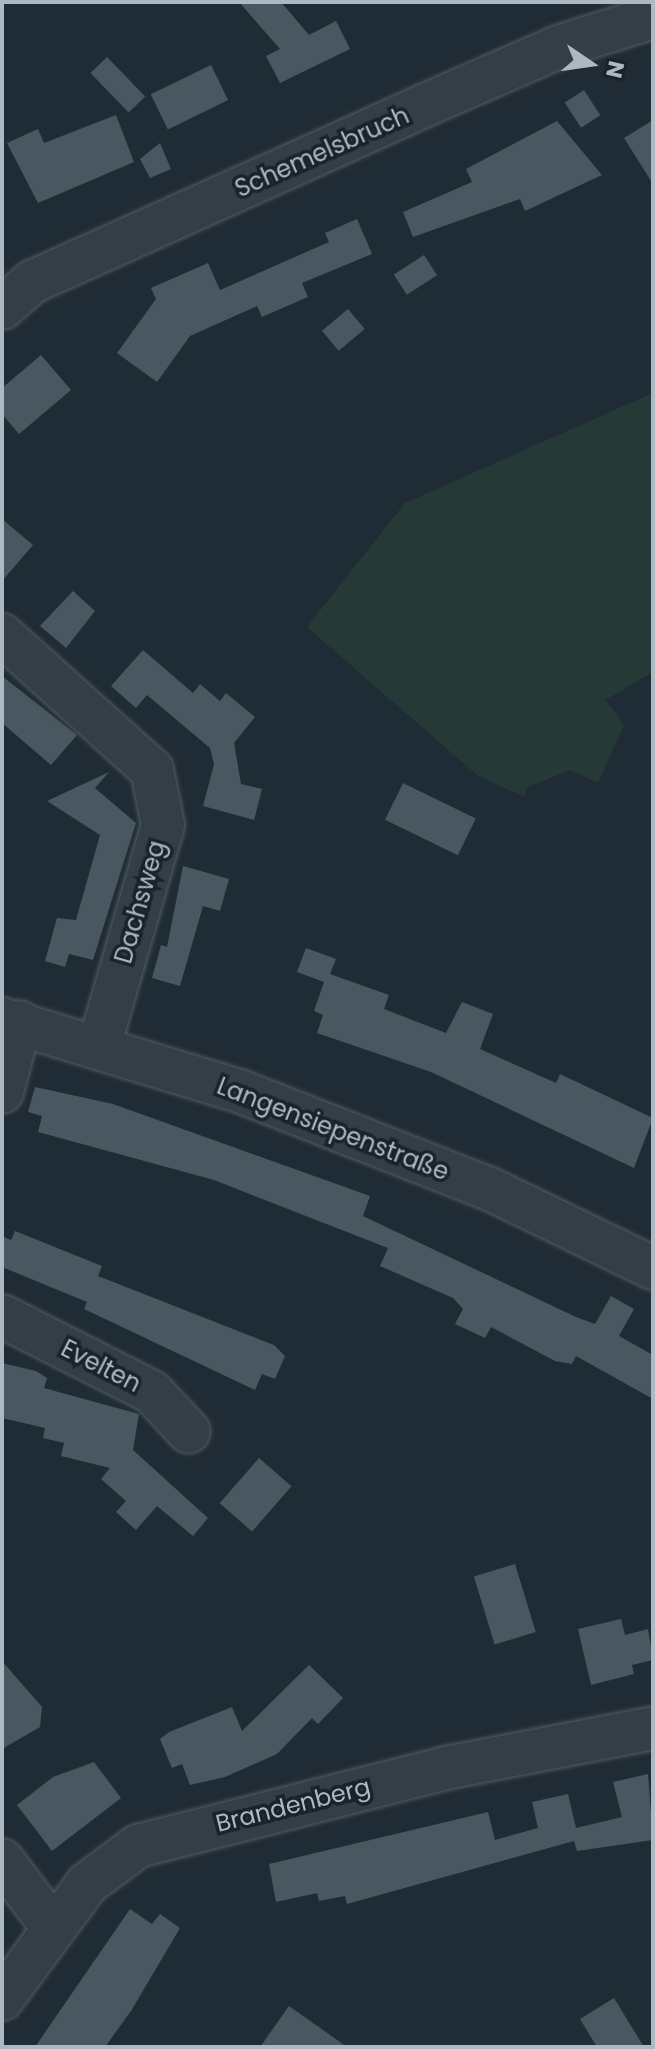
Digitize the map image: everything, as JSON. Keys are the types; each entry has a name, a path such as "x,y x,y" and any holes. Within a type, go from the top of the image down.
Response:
{"street":[{"name":"Schemelsbruch","path":"2,308 32,282 315,155 558,47 653,17"},
{"name":"Dachsweg","path":"2,635 152,770 163,825 100,1043"},
{"name":"Langensiepenstraße","path":"11,1020 100,1043 490,1189 653,1268"},
{"path":"2,1092 11,1020"},
{"name":"Evelten","path":"2,1316 152,1392 189,1432"},
{"name":"Brandenberg","path":"2,1999 54,1929 106,1868 175,1833 653,1728"},
{"path":"2,1860 54,1929"}],"green space":[{"path":"653,393 653,672 605,700 624,725 598,783 570,770 528,787 524,797 477,775 307,627 405,503"}],"building":[{"path":"239,2 281,2 309,35 336,21 350,49 280,83 266,56 280,49"},
{"path":"107,57 145,97 129,113 90,73"},
{"path":"211,65 228,100 168,129 151,94"},
{"path":"584,90 600,115 581,128 565,103"},
{"path":"116,115 134,162 38,203 7,143 38,129 44,143"},
{"path":"653,120 653,184 624,138"},
{"path":"557,121 602,175 525,211 520,199 413,237 403,212 472,182 466,169"},
{"path":"160,143 171,169 150,178 140,159"},
{"path":"357,219 372,254 302,283 308,297 262,317 257,306 190,336 157,382 117,353 156,299 151,288 208,263 220,290 329,242 325,233"},
{"path":"424,255 437,275 407,295 394,275"},
{"path":"348,309 365,329 339,351 322,331"},
{"path":"41,355 71,390 19,434 2,414 2,388"},
{"path":"2,519 33,545 2,581"},
{"path":"73,591 95,611 66,648 40,626"},
{"path":"143,650 193,693 200,684 220,701 226,693 255,717 234,743 241,784 262,789 254,820 203,806 214,764 210,748 147,695 136,708 111,686"},
{"path":"2,676 77,735 51,765 2,723"},
{"path":"109,772 95,788 136,823 93,960 69,954 65,967 45,961 57,918 76,920 100,835 47,801"},
{"path":"403,783 476,819 458,855 385,820"},
{"path":"183,866 229,879 220,911 203,906 180,986 152,978 161,945 167,947"},
{"path":"306,948 336,959 330,974 389,995 384,1009 446,1033 462,1002 493,1014 480,1049 556,1083 560,1074 653,1118 634,1168 431,1072 317,1033 323,1015 314,1011 324,982 297,972"},
{"path":"35,1087 113,1104 370,1196 363,1216 595,1324 611,1296 634,1309 619,1336 653,1355 653,1399 576,1356 572,1364 555,1361 491,1327 485,1338 455,1324 463,1309 453,1298 380,1266 388,1248 214,1180 38,1132 42,1116 28,1112"},
{"path":"15,1231 102,1266 98,1276 274,1345 285,1356 275,1379 262,1374 255,1390 84,1309 87,1302 2,1267 2,1236 11,1240"},
{"path":"2,1363 36,1371 47,1378 44,1388 139,1414 133,1450 208,1518 193,1536 157,1506 136,1530 116,1512 126,1501 101,1479 110,1468 61,1456 64,1443 43,1438 45,1428 2,1418"},
{"path":"259,1458 291,1486 252,1531 220,1503"},
{"path":"515,1564 536,1632 495,1644 474,1577"},
{"path":"621,1619 625,1635 648,1629 653,1660 632,1665 634,1674 591,1685 578,1629"},
{"path":"2,1661 42,1707 40,1727 2,1749"},
{"path":"309,1665 343,1698 318,1724 312,1718 277,1754 225,1777 190,1785 182,1764 172,1768 160,1739 169,1732 232,1707 242,1731"},
{"path":"94,1762 121,1798 52,1851 17,1805 53,1777"},
{"path":"648,1774 653,1840 577,1851 574,1841 347,1904 345,1896 319,1901 317,1893 276,1902 269,1864 488,1812 495,1840 538,1828 532,1802 568,1794 576,1828 622,1817 613,1782"},
{"path":"130,1909 152,1924 160,1914 180,1928 131,2011 105,2047 35,2047"},
{"path":"614,1998 644,2047 597,2047 580,2019"},
{"path":"289,2006 347,2047 260,2047"}]}
